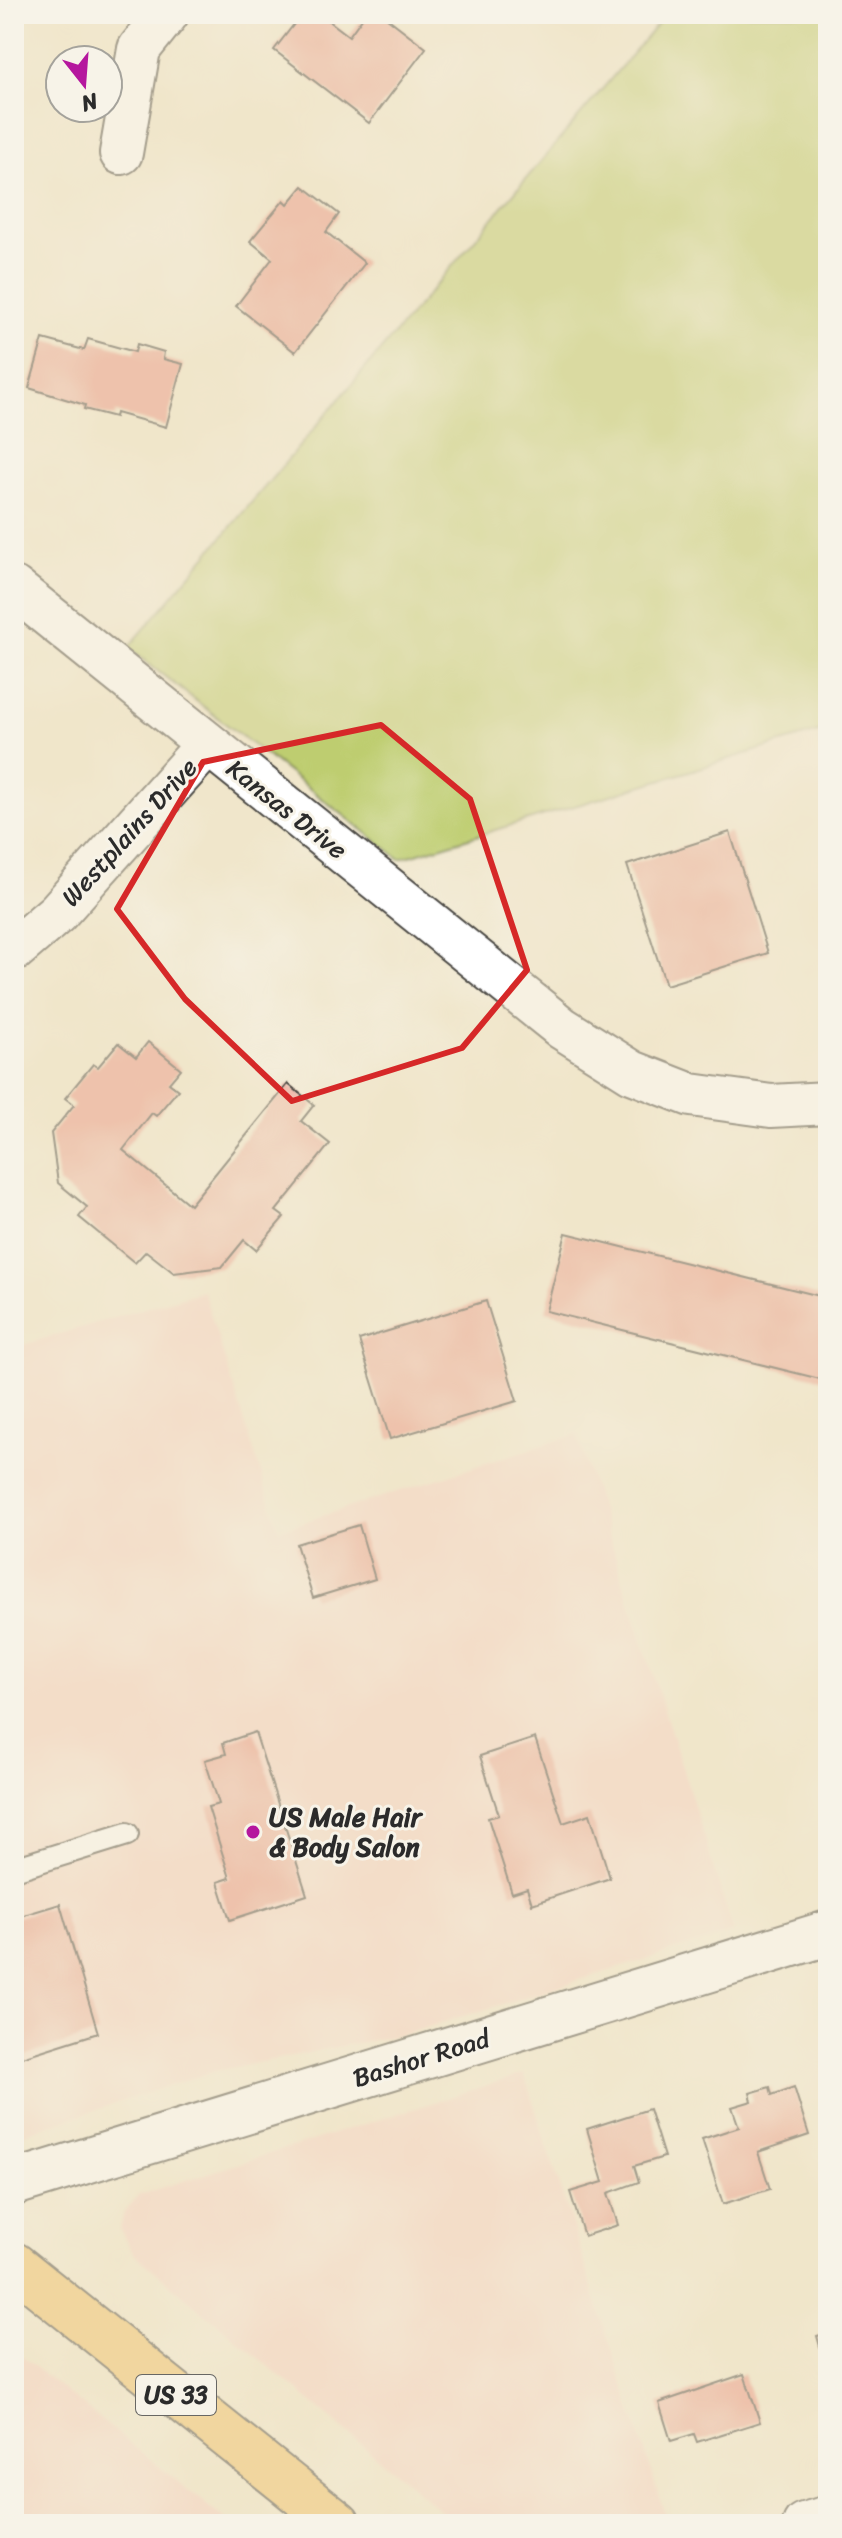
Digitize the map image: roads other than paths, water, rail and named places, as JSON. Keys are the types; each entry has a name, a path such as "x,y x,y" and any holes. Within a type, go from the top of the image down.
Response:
{"highway":[{"name":"US 33","path":"14,2265 338,2524"}],"street":[{"path":"121,153 139,49 167,14"},
{"name":"Kansas Drive","path":"14,588 562,1028 632,1072 691,1095 771,1106 828,1103"},
{"name":"Westplains Drive","path":"14,950 57,913 207,745"},
{"name":"Bashor Road","path":"14,2183 828,1933"},
{"path":"804,2524 828,2517"}],"lane":[{"path":"14,1869 127,1834"}],"place":[{"name":"US Male Hair & Body Salon","path":"253,1832"}]}
